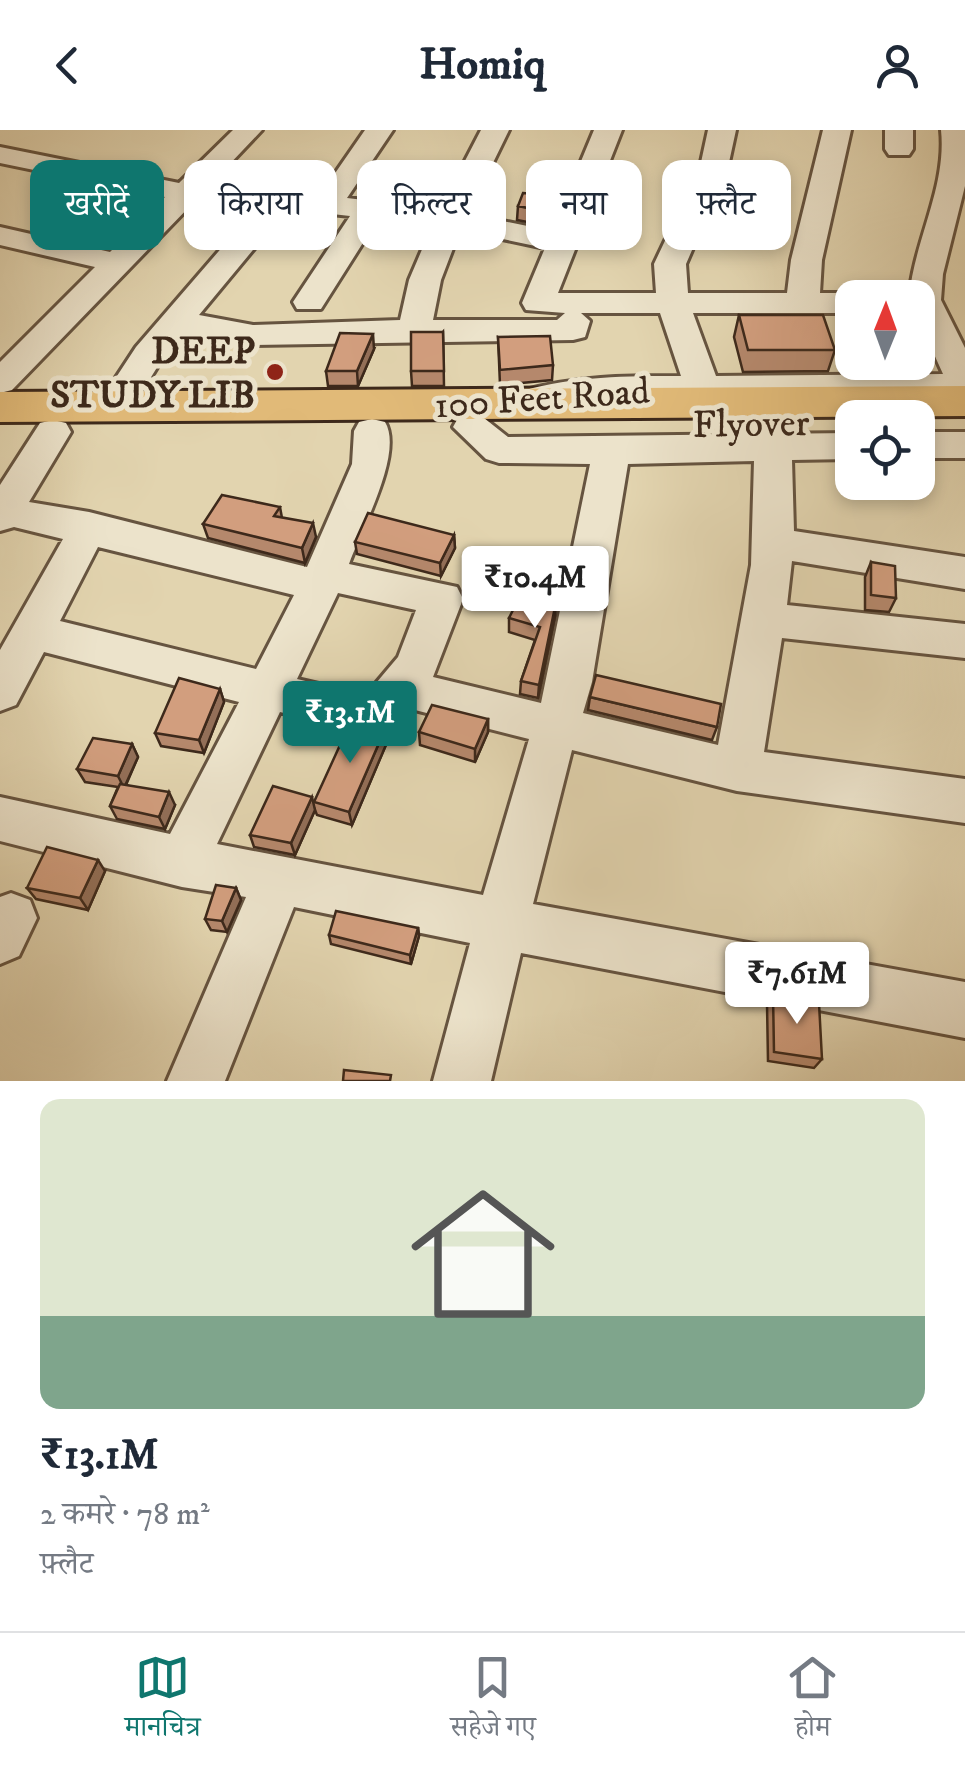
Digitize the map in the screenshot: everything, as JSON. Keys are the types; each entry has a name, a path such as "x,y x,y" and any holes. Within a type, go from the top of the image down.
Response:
{"main road":[{"name":"Flyover","path":"485,417 624,403 965,401"},
{"name":"100 Feet Road","path":"0,407 485,417"},
{"name":"100 Feet Road","path":"0,432 372,431 485,417"},
{"name":"Flyover","path":"485,417 550,425 835,422"},
{"path":"935,421 965,421"}],"street":[{"path":"218,160 248,130"},
{"path":"337,191 378,130"},
{"path":"480,160 495,130"},
{"path":"596,160 608,130"},
{"path":"702,387 673,304 670,264 674,247 714,166 722,130"},
{"path":"803,304 802,267 829,183 837,130"},
{"path":"926,280 958,158 955,130"},
{"path":"0,180 13,158 53,136"},
{"path":"13,158 184,192"},
{"path":"0,382 184,194"},
{"path":"309,302 357,228"},
{"path":"0,236 116,263"},
{"path":"114,408 148,354 235,250"},
{"path":"415,330 415,312 438,250"},
{"path":"561,250 538,303 835,303"},
{"path":"176,321 253,335 573,330 572,303"},
{"path":"935,327 965,384"},
{"name":"100 Feet Road","path":"835,446 611,452 499,450 485,417 592,388 965,384"},
{"path":"182,862 323,580 344,521 371,464 372,431"},
{"path":"34,632 377,716 417,664 442,599 323,580 89,528 2,513 52,432"},
{"path":"935,445 965,445"},
{"path":"737,770 772,542 772,447"},
{"path":"462,1081 581,629 611,452"},
{"path":"0,692 89,528"},
{"path":"772,542 965,573"},
{"path":"762,619 965,641"},
{"path":"402,688 737,770 965,801"},
{"path":"0,819 278,883 965,1010"},
{"path":"196,1081 278,883"}],"building":[{"path":"523,193 526,193 526,208 518,206"},
{"path":"739,315 823,315 835,350 748,350"},
{"path":"411,332 443,332 444,371 411,371"},
{"path":"340,333 373,334 357,371 326,371"},
{"path":"550,336 553,365 500,370 498,337"},
{"path":"222,495 280,507 274,516 313,523 302,548 203,524"},
{"path":"368,513 454,535 440,563 355,542"},
{"path":"871,562 895,566 896,598 871,595"},
{"path":"522,592 556,602 539,685 521,681 540,627 509,618"},
{"path":"596,675 721,704 717,727 590,697"},
{"path":"179,678 220,689 199,740 155,733"},
{"path":"432,705 488,719 475,749 419,732"},
{"path":"351,721 386,727 349,812 314,802"},
{"path":"93,738 132,744 118,776 77,769"},
{"path":"120,784 169,792 159,817 110,806"},
{"path":"273,786 312,797 291,843 250,835"},
{"path":"47,847 98,860 80,898 27,888"},
{"path":"216,885 236,888 222,921 205,919"},
{"path":"336,911 418,928 410,955 329,935"},
{"path":"773,994 819,1003 822,1059 774,1052"},
{"path":"344,1070 391,1075 390,1081 343,1081"}],"place":[{"name":"DEEP STUDY LIB","path":"275,372"}]}
